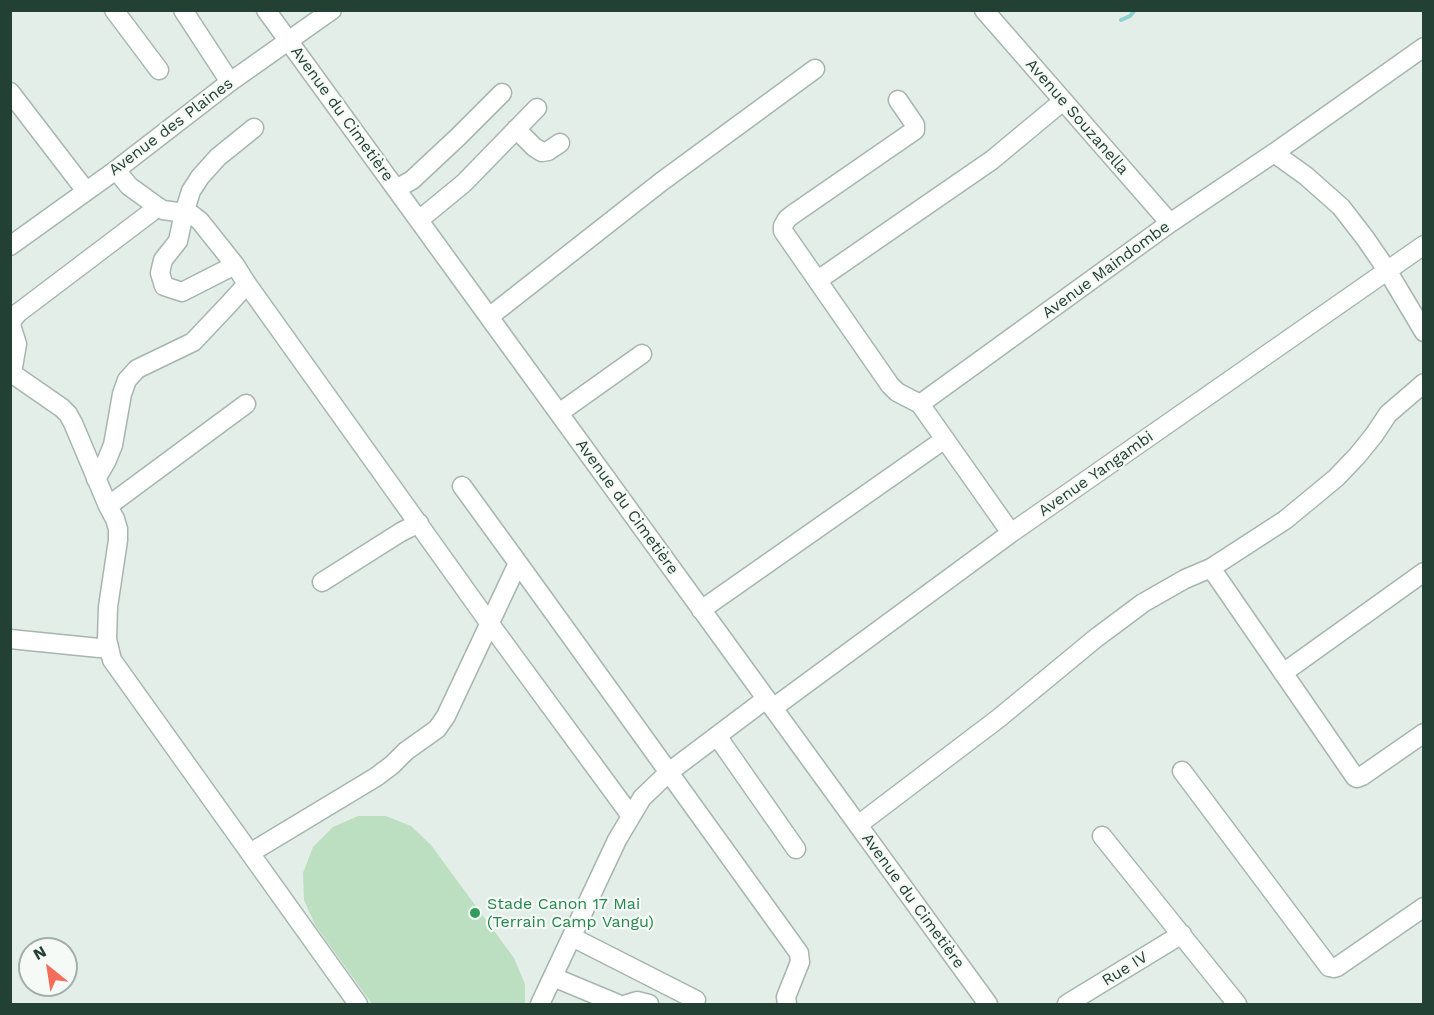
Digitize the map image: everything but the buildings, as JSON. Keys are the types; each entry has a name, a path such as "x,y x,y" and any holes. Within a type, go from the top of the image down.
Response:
{"street":[{"path":"114,10 159,70"},
{"path":"183,10 230,82"},
{"name":"Avenue du Cimetière","path":"266,10 988,1005"},
{"name":"Avenue des Plaines","path":"10,246 116,170 230,82 332,10"},
{"name":"Avenue Souzanella","path":"984,10 1170,223"},
{"name":"Avenue Maindombe","path":"920,404 1170,223 1424,47"},
{"path":"489,317 661,182 815,69"},
{"path":"10,92 86,191"},
{"path":"396,189 412,180 502,93"},
{"path":"898,100 915,125 915,130 792,215 783,226 783,231 890,385 906,398 920,404 1011,534"},
{"path":"818,280 992,160 1063,101"},
{"path":"419,220 464,183 537,108"},
{"path":"235,265 182,292 164,286 159,273 163,260 178,241 191,191 200,177 218,157 254,128"},
{"path":"516,129 542,152 551,150 560,143"},
{"path":"1274,153 1306,176 1341,207 1387,270 1424,332"},
{"path":"116,170 129,186 158,207 163,210 191,214 200,221 235,265 490,624 631,816"},
{"path":"158,207 18,313 11,325 17,344 11,372 68,414 115,519 118,540 108,607 109,649 112,660 250,853 348,1001"},
{"name":"Avenue Yangambi","path":"540,1005 617,840 642,798 669,772 717,736 769,704 1424,244"},
{"path":"96,479 106,462 112,445 127,380 137,369 193,342 247,284"},
{"path":"559,413 642,354"},
{"path":"858,825 999,718 1096,638 1143,603 1185,579 1211,568 1285,520 1357,456 1388,414 1424,383"},
{"path":"108,506 246,405"},
{"path":"701,610 945,439"},
{"path":"462,486 799,953 800,962 786,997 787,1005"},
{"path":"322,582 419,523"},
{"path":"250,853 376,777 406,751 437,729 446,716 518,563"},
{"path":"1211,568 1353,775 1357,778 1362,776 1424,733"},
{"path":"1283,673 1424,572"},
{"path":"10,639 109,649"},
{"path":"717,736 796,849"},
{"path":"1182,771 1331,968 1336,967 1424,907"},
{"path":"1102,836 1237,1005"},
{"name":"Rue IV","path":"1067,1005 1182,934"},
{"path":"572,937 696,1000"},
{"path":"553,977 618,1005"},
{"path":"627,1005 637,1001 649,1005"}],"green space":[{"path":"358,816 386,816 411,826 431,845 514,958 525,984 525,1004 372,1004 315,925 304,900 303,873 313,847 333,827"}],"waterway":[{"path":"1121,20 1130,16 1135,10"}],"place":[{"name":"Stade Canon 17 Mai (Terrain Camp Vangu)","path":"475,913"}]}
